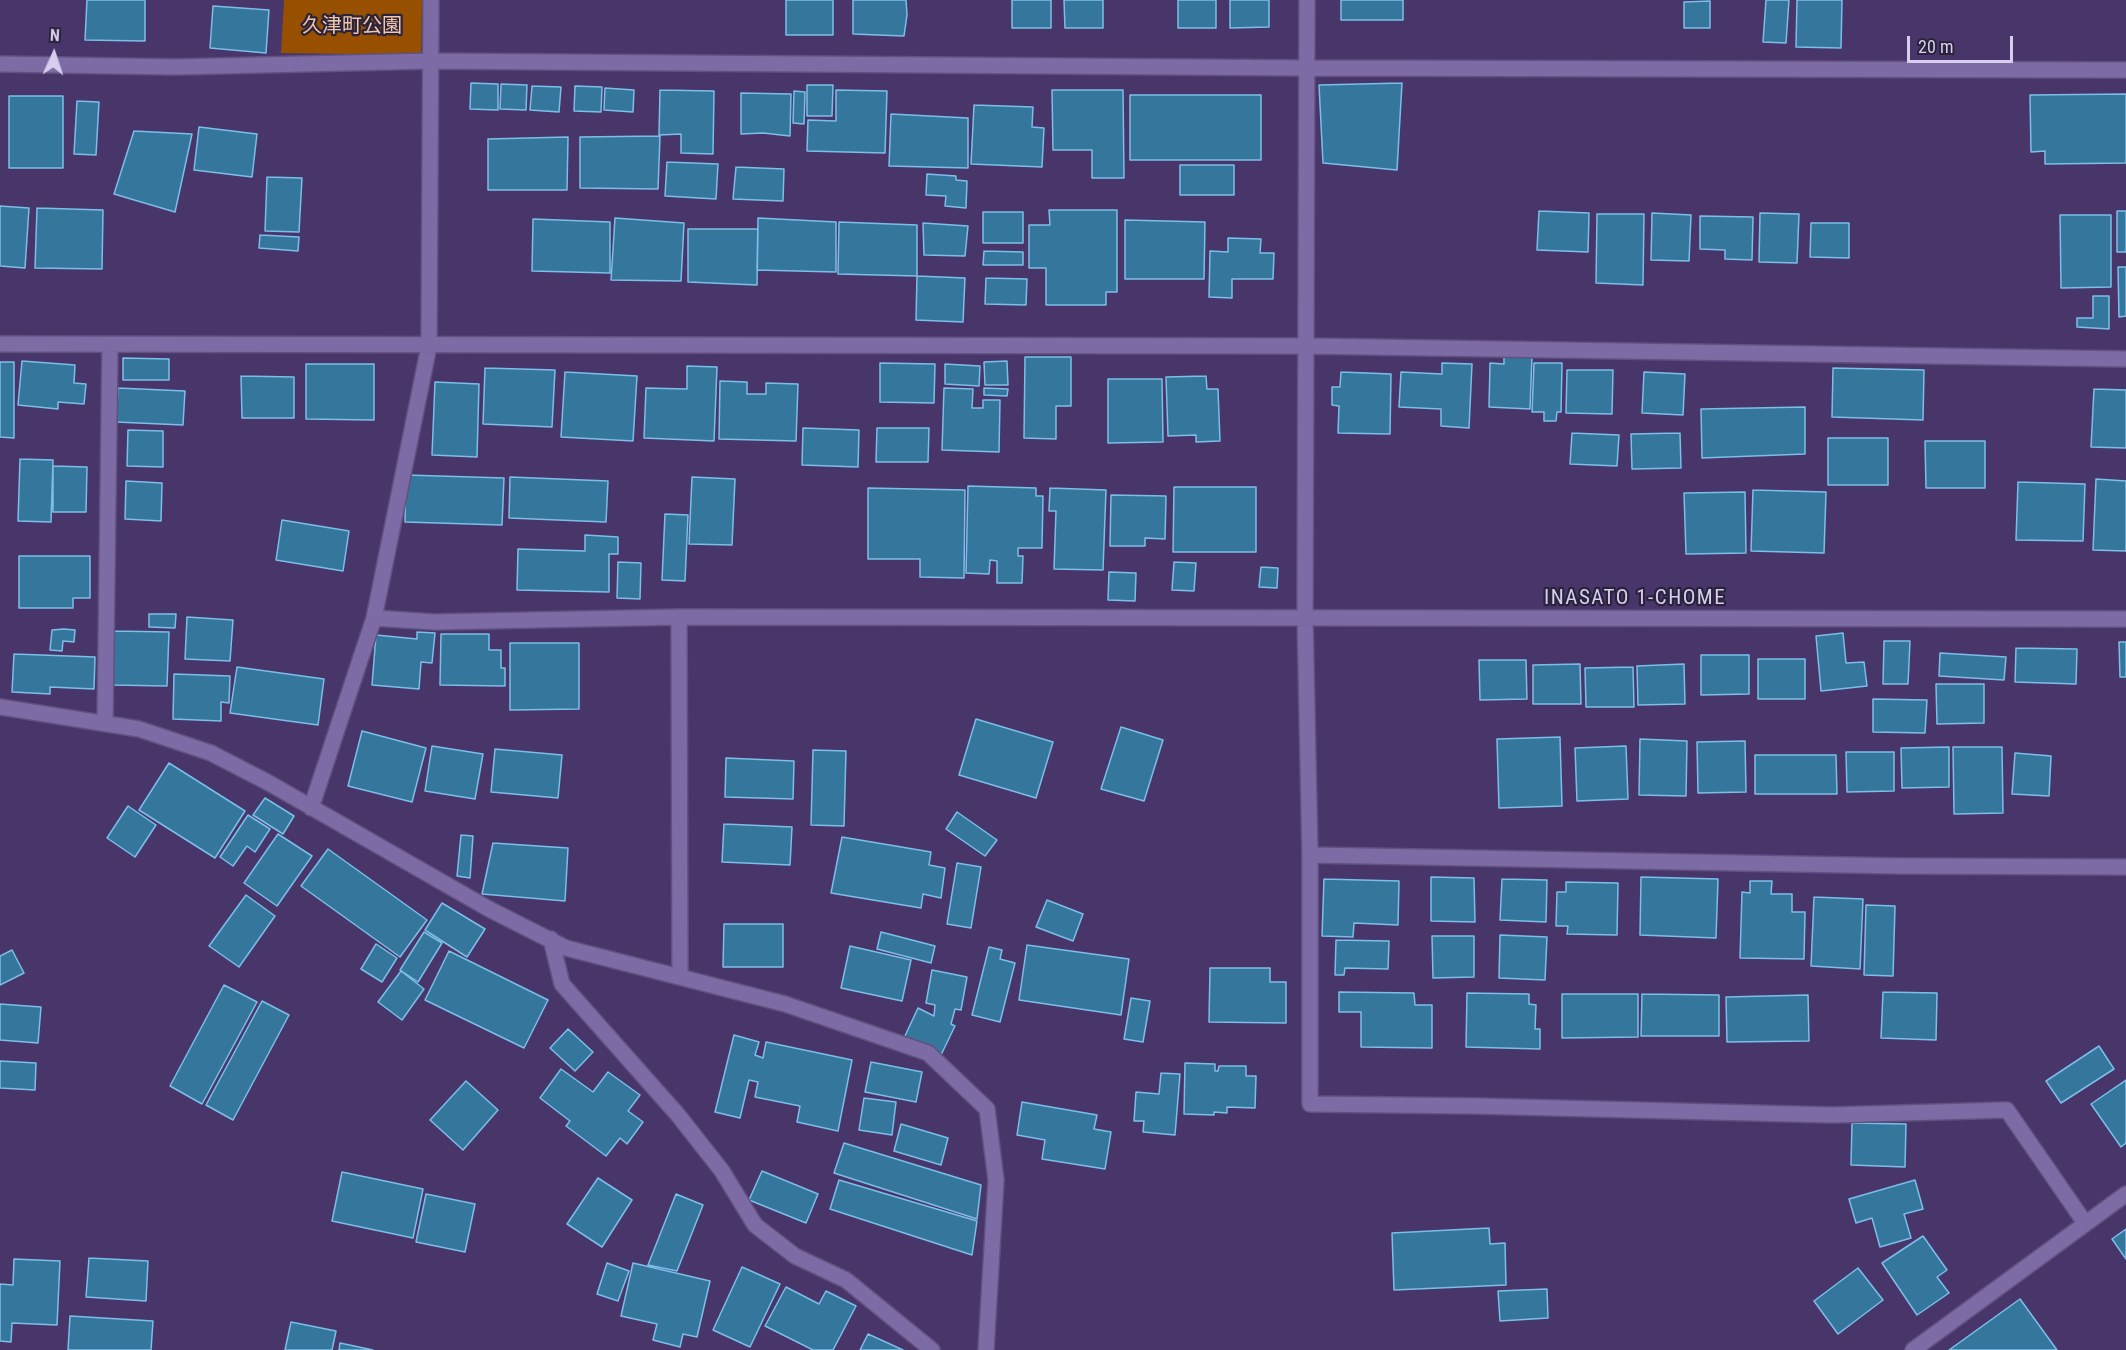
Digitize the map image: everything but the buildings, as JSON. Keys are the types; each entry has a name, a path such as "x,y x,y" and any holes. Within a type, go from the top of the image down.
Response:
{"street":[{"path":"311,808 374,618 429,346 431,0"},
{"path":"1307,0 1305,618 1310,855 1310,1104 1832,1115 2007,1110 2085,1223"},
{"path":"0,64 176,67 430,61 1307,68 2126,70"},
{"path":"0,344 1307,346 2126,359"},
{"path":"105,723 110,345"},
{"path":"374,618 434,622 679,617 2126,619"},
{"path":"679,617 681,977"},
{"path":"0,707 139,729 211,753 269,783 489,909 566,948 785,1004 928,1053 987,1109 996,1180 986,1350"},
{"path":"1310,855 1889,866 2126,867"},
{"path":"551,939 562,984 678,1115 722,1171 755,1225 795,1256 846,1280 932,1350"},
{"path":"1913,1350 2126,1194"}],"green space":[{"name":"久津町公園","path":"284,0 422,0 421,55 281,53"}],"district":[{"name":"INASATO 1-CHOME","path":"1635,599"}]}
